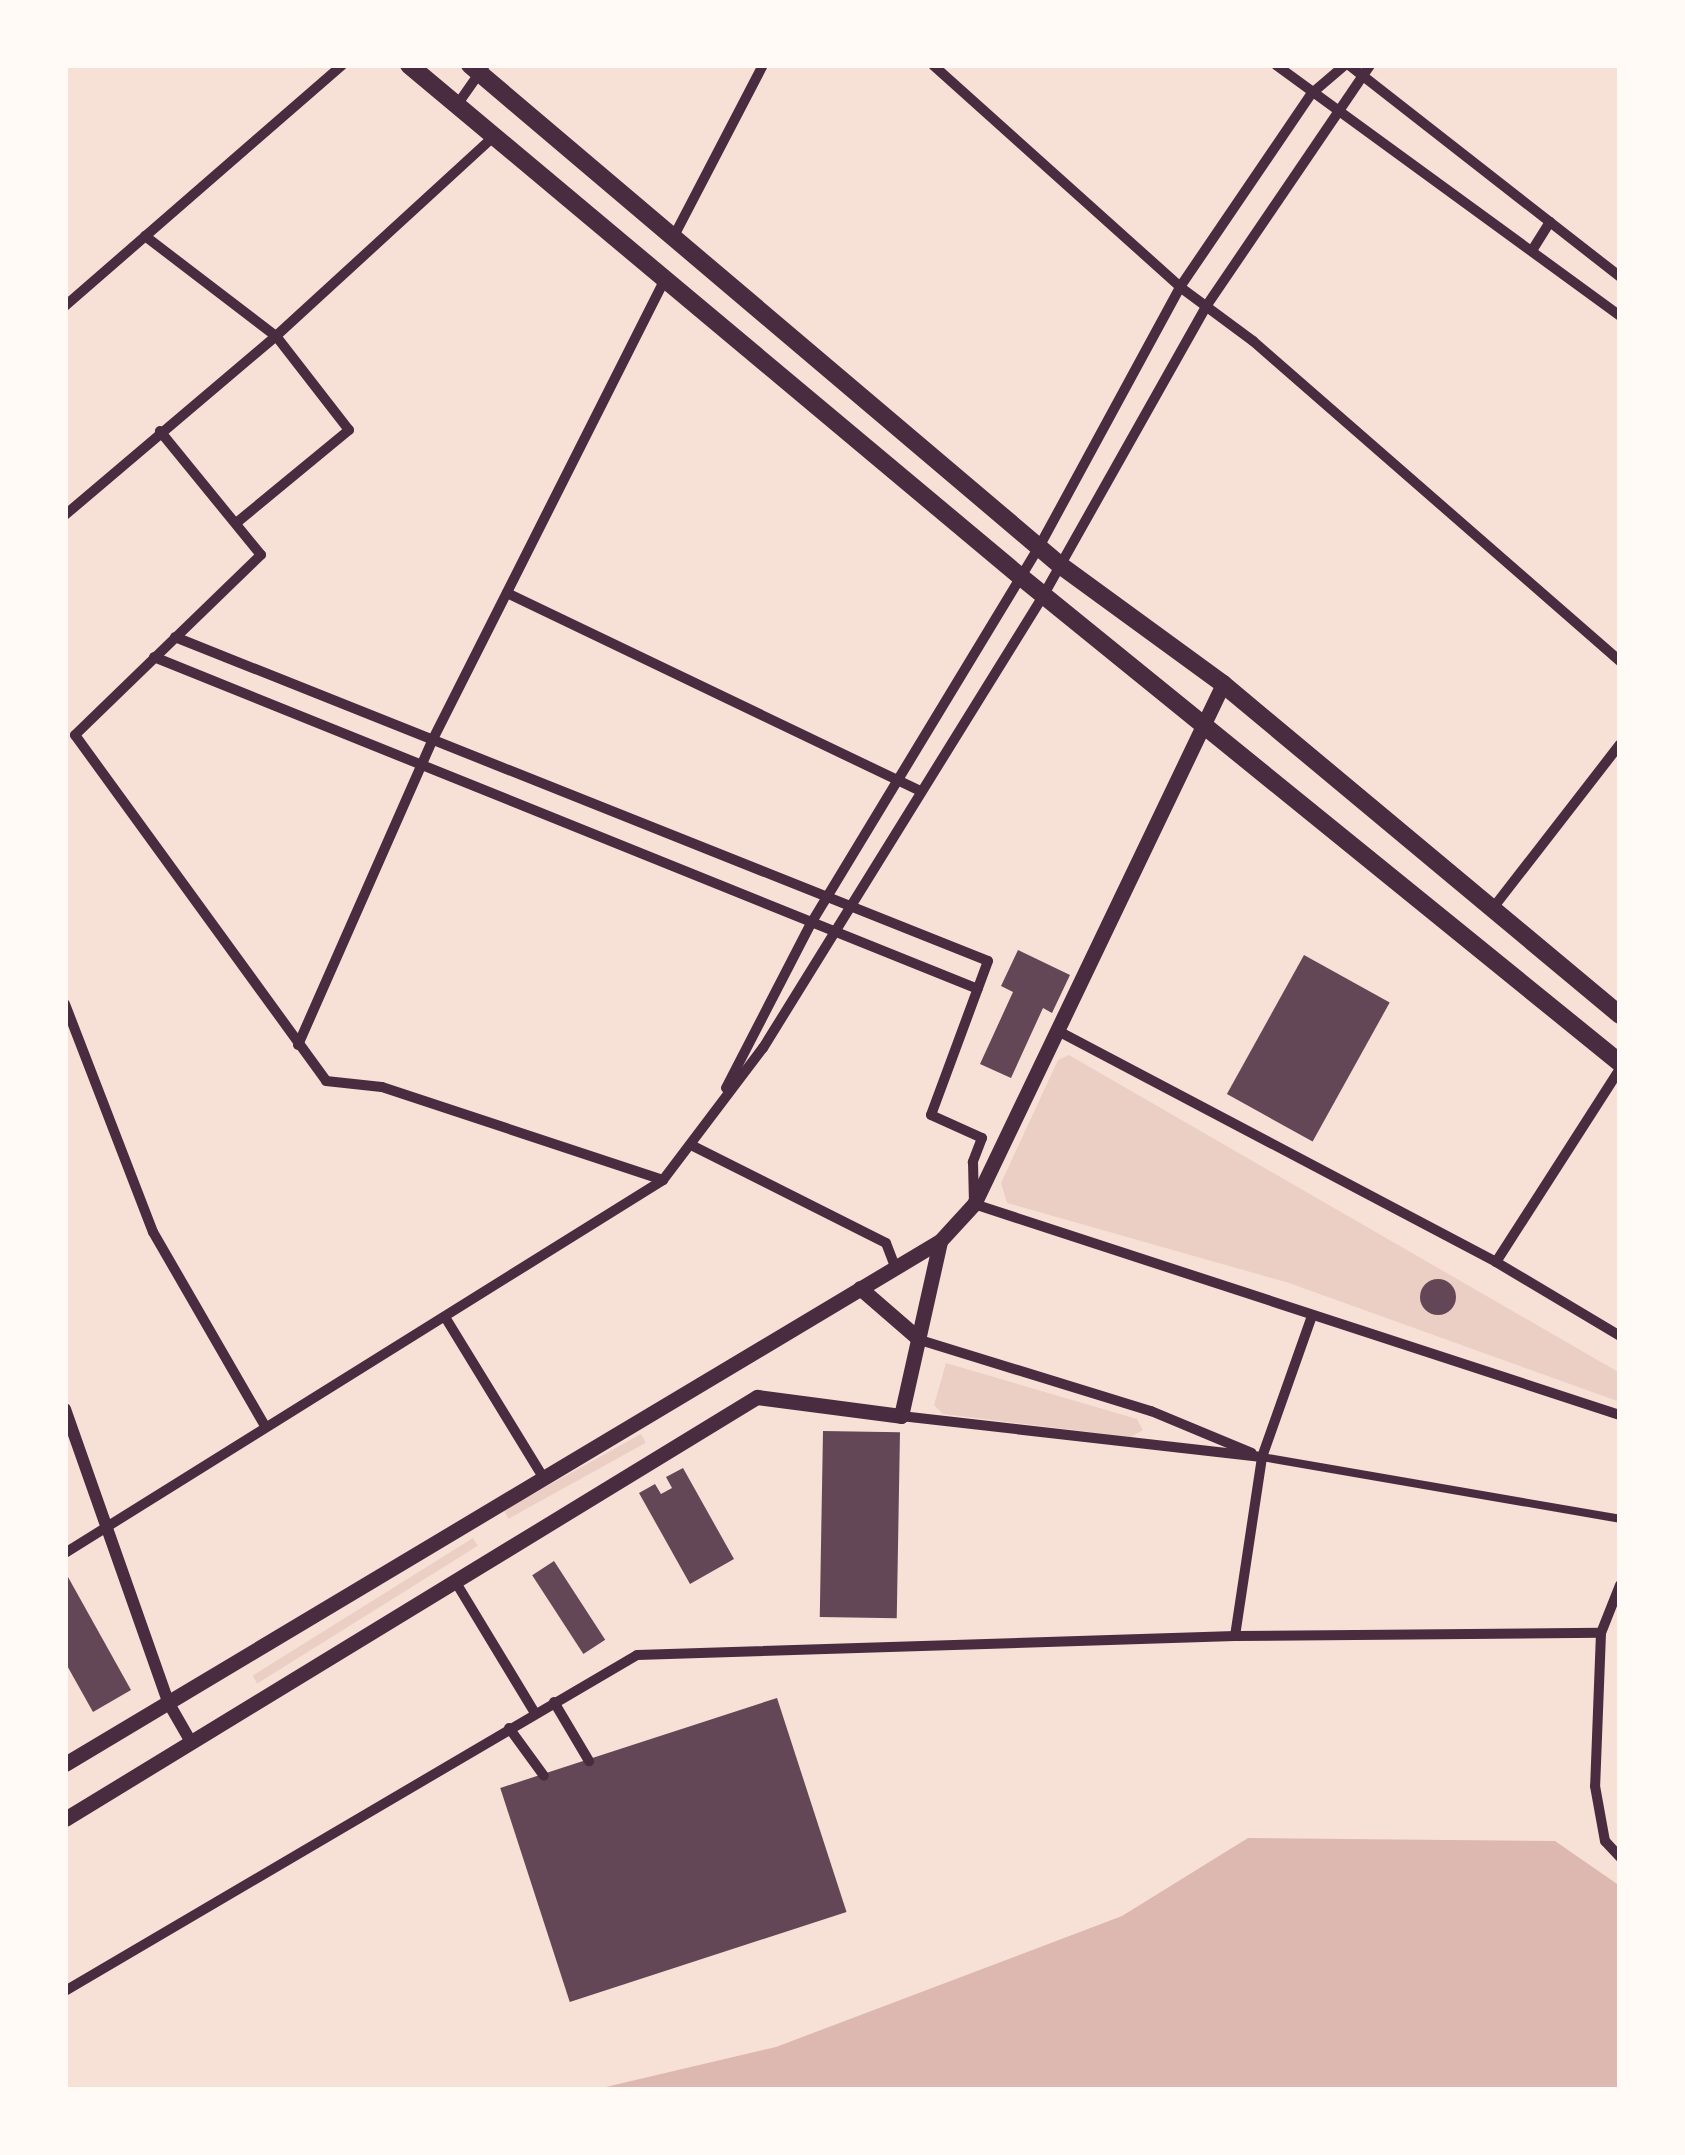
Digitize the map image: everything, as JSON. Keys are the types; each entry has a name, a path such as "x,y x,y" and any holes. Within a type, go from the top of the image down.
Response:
{"highway":[{"path":"409,65 1043,596 1205,724 1620,1066"},
{"path":"479,68 1060,565 1223,684 1620,1015"}],"main road":[{"path":"65,1764 940,1241 974,1204 1060,1032 1223,684"},
{"path":"65,1819 758,1397 901,1416 940,1241"},
{"path":"860,1288 920,1340"}],"street":[{"path":"65,306 342,65"},
{"path":"674,236 764,65"},
{"path":"933,65 1180,287 1254,341 1620,661"},
{"path":"1276,65 1620,316"},
{"path":"65,1554 264,1424 664,1180 693,1146 720,1103 810,926 1039,547 1180,287 1312,94 1347,65 1620,277"},
{"path":"720,1103 763,1048 1043,596 1205,308 1370,65"},
{"path":"458,105 479,68"},
{"path":"65,515 160,430 276,336 494,136"},
{"path":"1533,249 1550,222"},
{"path":"145,236 276,336 349,430 236,523"},
{"path":"298,1044 432,741 664,282"},
{"path":"160,430 261,554 70,735 326,1081 382,1086 664,1180"},
{"path":"507,593 921,791"},
{"path":"175,637 825,900 988,960 931,1115 982,1138 973,1162 974,1204 1312,1319 1620,1416"},
{"path":"154,657 810,926 978,989"},
{"path":"1493,908 1620,744"},
{"path":"65,1004 153,1232 264,1424"},
{"path":"1060,1032 1496,1262 1620,1336"},
{"path":"1496,1262 1620,1066"},
{"path":"693,1146 886,1243 895,1267"},
{"path":"445,1317 543,1477"},
{"path":"1234,1636 1262,1457 1312,1319"},
{"path":"920,1340 1151,1410 1262,1457"},
{"path":"65,1409 168,1702 191,1742"},
{"path":"901,1416 1262,1457 1620,1519"},
{"path":"455,1581 536,1713"},
{"path":"1620,1586 1601,1633 1594,1786 1605,1842 1620,1857"},
{"path":"65,1991 637,1655 1234,1636 1601,1633"},
{"path":"554,1702 589,1761"},
{"path":"509,1728 544,1776"}],"shaded area":[{"path":"1069,1055 1620,1373 1620,1402 1289,1283 1007,1203 1001,1183 1058,1060"},
{"path":"946,1363 1137,1419 1143,1430 1131,1437 943,1414 934,1405"},
{"path":"641,1434 646,1443 509,1519 504,1510"},
{"path":"473,1538 478,1546 257,1683 253,1676"},
{"path":"1248,1838 1555,1841 1620,1886 1620,2090 593,2090 776,2047 1122,1916"}],"building":[{"path":"1018,950 1070,975 1052,1013 1043,1008 1011,1078 980,1064 1013,992 1001,986"},
{"path":"1304,955 1390,1003 1313,1142 1227,1094"},
{"path":"1438,1279 1451,1284 1456,1297 1451,1310 1438,1315 1425,1310 1420,1297 1425,1284"},
{"path":"823,1431 900,1432 897,1618 820,1617"},
{"path":"683,1468 734,1559 690,1584 639,1493 655,1484 661,1494 672,1488 666,1477"},
{"path":"554,1561 605,1640 583,1654 532,1575"},
{"path":"68,1577 131,1690 93,1712 65,1662"},
{"path":"777,1698 847,1912 570,2002 500,1788"}]}
